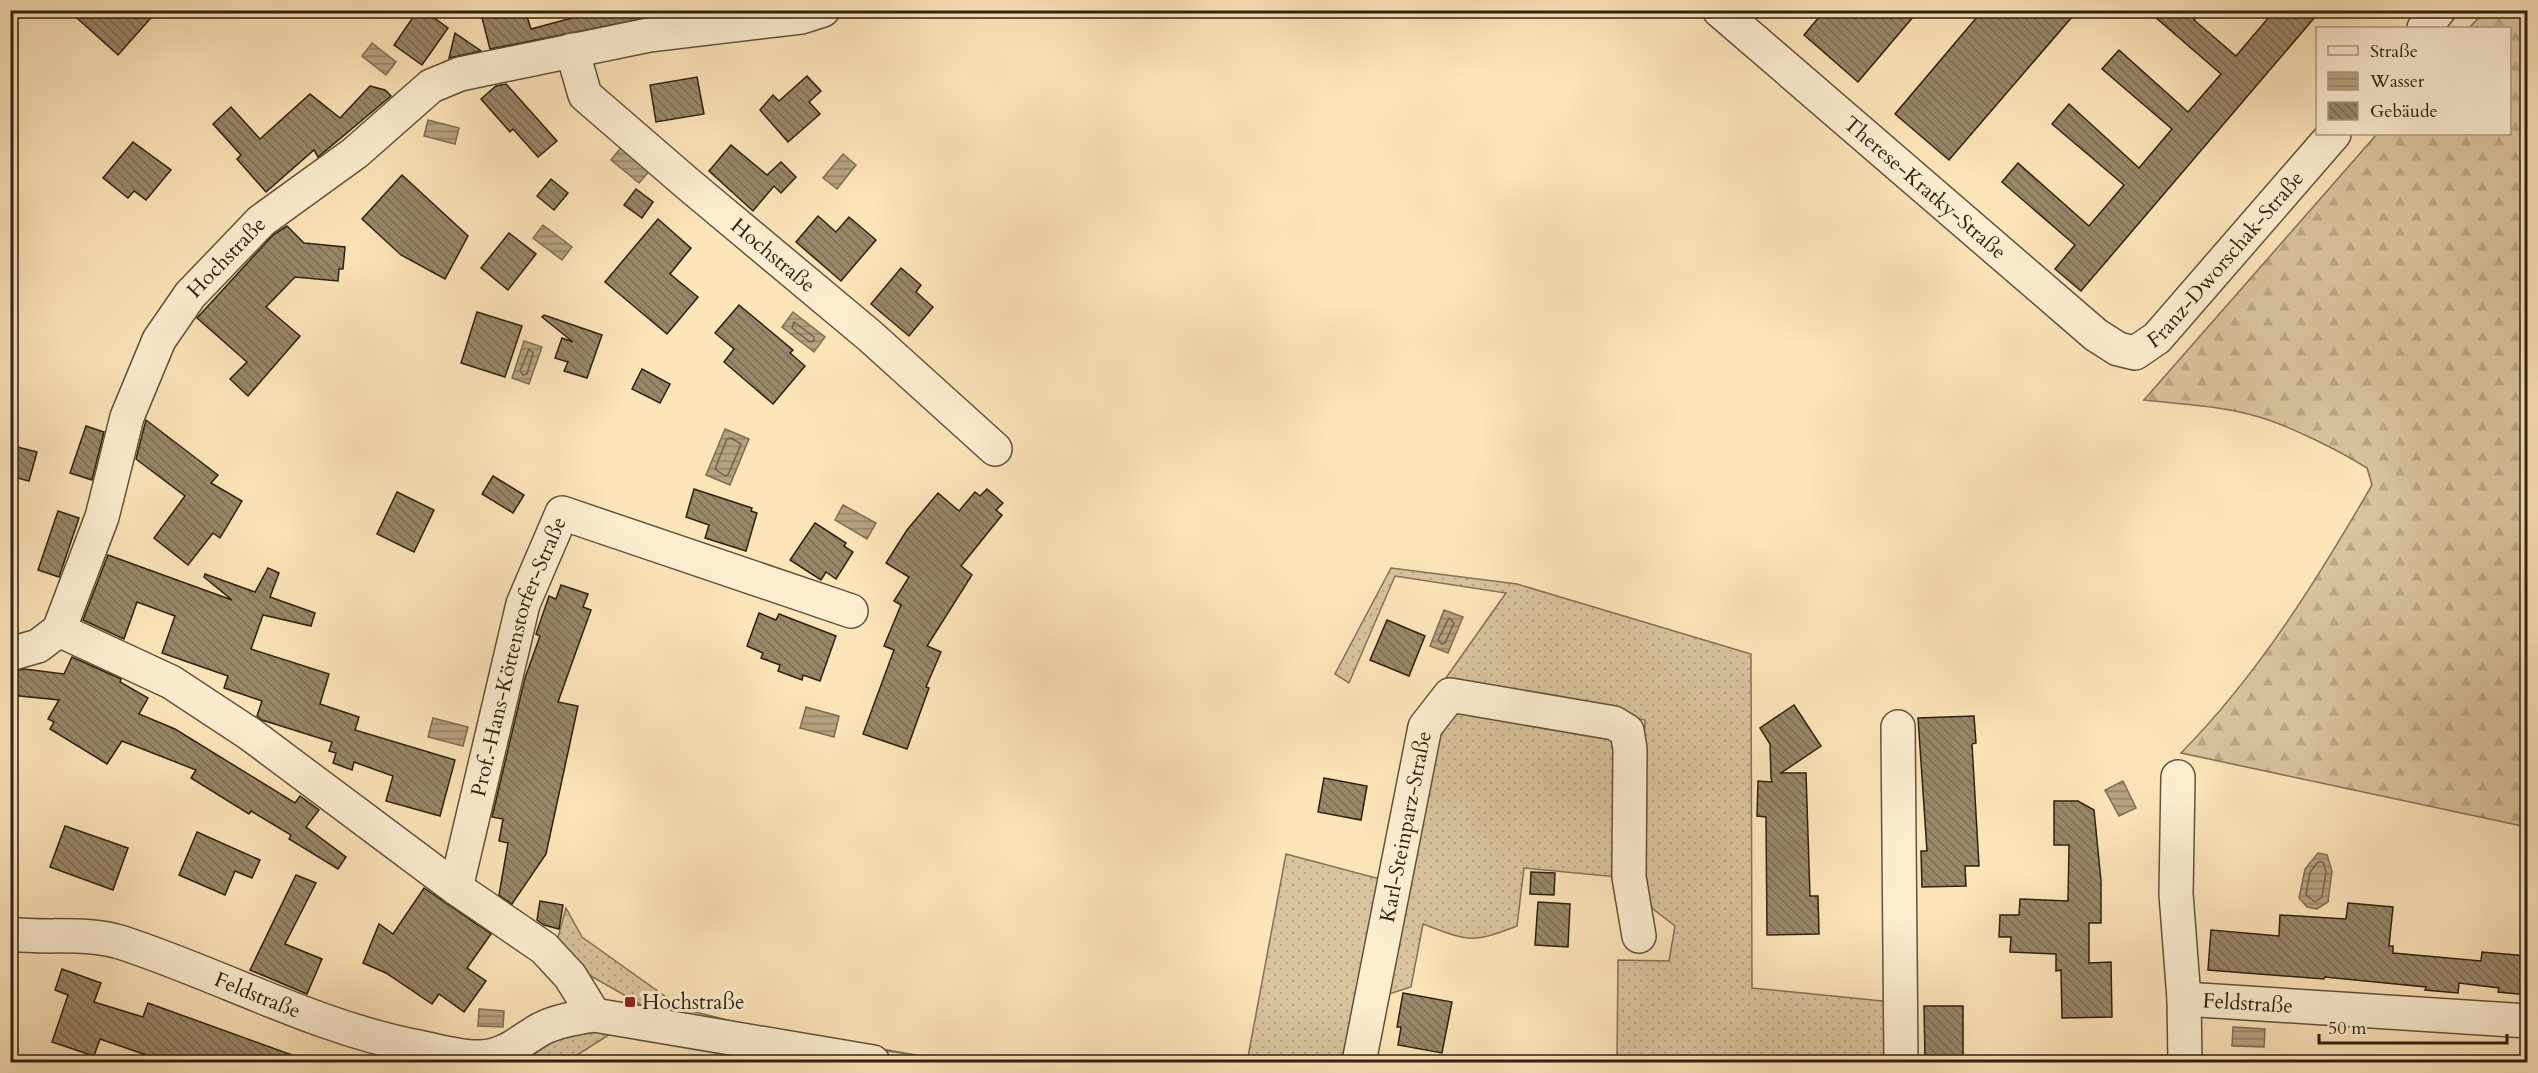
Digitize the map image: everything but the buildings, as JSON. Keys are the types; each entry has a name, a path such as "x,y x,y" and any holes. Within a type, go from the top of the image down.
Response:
{"street":[{"name":"Hochstraße","path":"59,630 102,517 127,417 159,340 190,295 261,221 355,153 430,86 460,74 649,35 801,17 823,10"},
{"name":"Therese-Kratky-Straße","path":"1719,10 2096,335 2118,349 2135,353"},
{"path":"2425,27 2439,10"},
{"name":"Hochstraße","path":"572,50 585,95 870,336 995,450"},
{"name":"Franz-Dworschak-Straße","path":"2135,353 2157,338 2333,135"},
{"name":"Prof.-Hans-Köttenstorfer-Straße","path":"456,888 523,604 562,513 851,611"},
{"path":"10,654 38,646 59,630 144,668 202,701 305,774 456,888 544,948 570,976 594,1015"},
{"name":"Karl-Steinparz-Straße","path":"1359,1062 1425,727 1450,695 1614,723 1627,731 1630,749 1629,877 1639,936"},
{"path":"1898,727 1901,1062"},
{"name":"Feldstraße","path":"2178,777 2176,894 2184,999 2185,1062"},
{"name":"Feldstraße","path":"10,934 66,934 122,943 313,1018 378,1039 458,1055 509,1058 542,1029 564,1020 594,1015 873,1062"},
{"name":"Feldstraße","path":"2184,999 2528,1021"}],"green space":[{"path":"2485,11 2527,11 2527,827 2181,753 2236,692 2261,659 2308,591 2372,485 2367,468 2285,426 2245,413 2144,400 2376,135 2511,135 2511,27 2470,27"},
{"path":"1391,568 1517,584 1751,654 1752,988 1892,1002 1892,1062 1620,1062 1617,1059 1618,960 1669,961 1675,926 1653,909 1639,878 1645,720 1443,682 1506,593 1395,576 1349,683 1335,674"},
{"path":"1452,711 1606,734 1623,750 1617,877 1524,868 1517,926 1489,936 1470,938 1460,937 1423,924 1411,987 1386,995 1430,744"},
{"path":"1286,854 1380,879 1347,1062 1247,1062"},
{"path":"566,908 582,937 683,1009 752,1026 916,1055 760,1034 652,1011 575,967 555,948"},
{"path":"615,1031 566,1062 526,1062 527,1057 538,1050 568,1036"}],"water":[{"path":"372,43 396,62 386,75 362,56"},
{"path":"428,120 459,128 455,144 424,136"},
{"path":"623,145 651,169 639,183 611,160"},
{"path":"843,154 856,165 837,189 823,178"},
{"path":"543,225 572,247 562,260 533,238"},
{"path":"793,312 825,337 814,352 782,327"},
{"path":"524,341 542,347 529,384 512,378"},
{"path":"725,429 749,439 730,485 706,475"},
{"path":"843,505 876,523 867,539 835,520"},
{"path":"1444,610 1463,617 1448,653 1430,646"},
{"path":"806,707 839,716 834,737 800,728"},
{"path":"433,718 468,727 463,746 428,737"},
{"path":"2123,781 2136,808 2119,816 2105,790"},
{"path":"2318,853 2327,855 2332,871 2328,902 2317,909 2307,907 2299,898 2305,869"},
{"path":"479,1009 504,1011 503,1027 478,1026"},
{"path":"2233,1027 2265,1029 2264,1047 2232,1046"}],"place":[{"name":"Hochstraße","path":"630,1002"}]}
